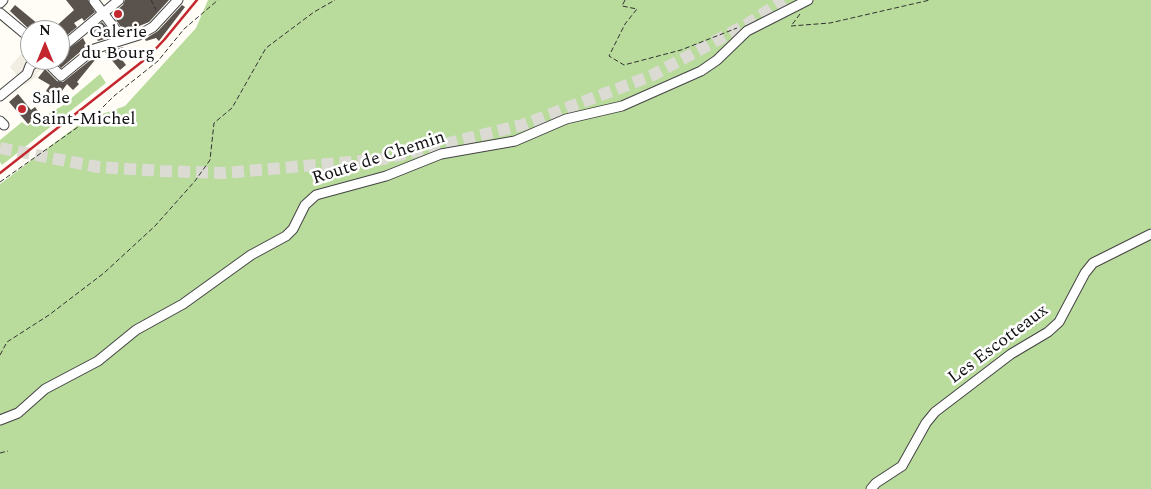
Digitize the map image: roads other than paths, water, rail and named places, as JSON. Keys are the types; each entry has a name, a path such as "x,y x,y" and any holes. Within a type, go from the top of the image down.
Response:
{"street":[{"path":"0,3 3,0"},
{"path":"70,41 119,0"},
{"path":"70,68 94,49 139,35 153,27 178,0"},
{"name":"Route de Chemin","path":"0,420 18,413 45,389 98,361 136,330 183,304 251,255 289,235 304,205 316,195 386,176 436,155 516,140 566,119 622,106 701,71 717,60 747,31 808,0"},
{"path":"94,1 116,30"},
{"path":"0,12 20,29"},
{"path":"0,96 27,74 28,70"},
{"path":"56,70 61,75 67,70"},
{"name":"Les Escotteaux","path":"871,489 876,483 902,466 926,423 935,412 1011,354 1056,325 1064,315 1085,272 1093,263 1151,234"}],"tunnel":[{"path":"0,148 98,167 225,173 384,159 522,125 651,76 749,23 784,0"}],"railway":[{"path":"0,173 148,57 197,0"}],"place":[{"name":"Galerie du Bourg","path":"118,14"},
{"name":"Salle Saint-Michel","path":"22,109"}]}
